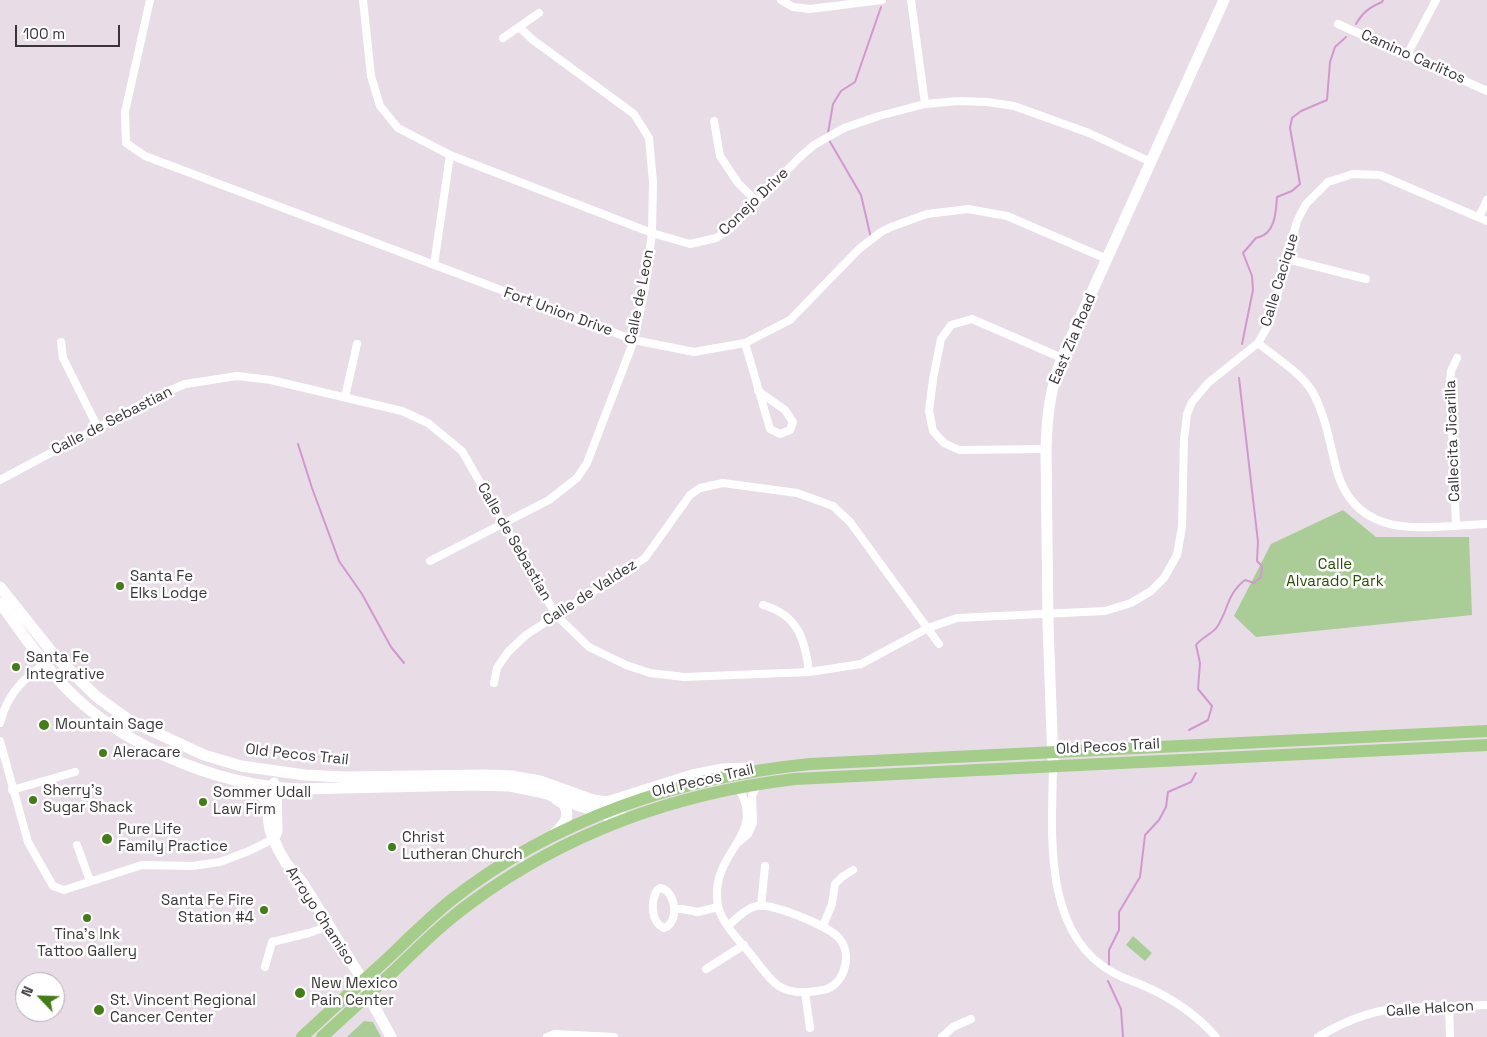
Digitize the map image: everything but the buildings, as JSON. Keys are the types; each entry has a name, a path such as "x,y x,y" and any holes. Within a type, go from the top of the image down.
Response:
{"main road":[{"name":"East Zia Road","path":"1053,766 1048,613 1046,449 1048,408 1053,383 1062,358 1224,0"},
{"name":"Old Pecos Trail","path":"0,587 50,659 54,675 96,714 157,752 212,774 276,788 487,785 519,787 544,793 599,814 626,818 675,802 738,787 795,779 1487,745"},
{"name":"Old Pecos Trail","path":"0,603 50,659 129,720 204,755 241,766 305,775 344,777 502,774 540,781 593,800 607,802 671,782 723,769 1487,731"},
{"path":"129,720 154,738 187,756 217,767 269,779 274,782 276,788"},
{"path":"157,752 192,773 260,793 267,805 270,830 275,838"},
{"path":"738,787 746,777 810,764"},
{"path":"302,1037 451,901 485,876 551,837 599,814 672,788 722,776 772,768"},
{"name":"Arroyo Chamiso","path":"276,788 277,830 275,838 286,864 298,875 329,926 362,981 391,1037"},
{"path":"544,793 562,803 567,811 565,823 551,837"},
{"path":"322,1037 433,934 471,902 537,860 626,818"}],"street":[{"name":"Fort Union Drive","path":"150,0 125,112 126,142 145,156 634,340 694,352 745,343 790,320 829,282 849,259 871,240 891,227 926,214 968,209 1007,216 1108,259"},
{"name":"Conejo Drive","path":"363,0 371,76 380,106 398,128 450,155 652,233 690,244 716,238 730,229 800,157 821,141 853,125 925,104 958,101 987,102 1014,106 1089,133 1151,162"},
{"path":"781,0 793,6 810,9 882,0"},
{"path":"911,0 925,104"},
{"path":"1407,55 1436,0"},
{"path":"504,38 539,13"},
{"name":"Camino Carlitos","path":"1338,24 1487,91"},
{"name":"Calle de Leon","path":"430,561 548,500 577,478 587,463 634,340 645,288 652,233 653,182 648,138 634,114 533,40 520,27"},
{"path":"714,121 720,156 738,183 756,201"},
{"path":"434,265 450,155"},
{"name":"Calle Cacique","path":"1048,613 1105,611 1131,603 1151,591 1164,578 1177,555 1182,527 1184,439 1187,414 1192,402 1208,383 1258,343 1270,322 1297,221 1306,204 1328,182 1353,174 1380,175 1483,219"},
{"path":"1483,219 1487,200"},
{"path":"1287,259 1366,279"},
{"path":"1046,449 960,450 944,443 933,430 930,411 933,379 942,339 951,325 972,319 1062,358"},
{"path":"61,342 63,358 98,428"},
{"path":"745,343 758,391 770,429 780,434 790,430 793,422 788,414 758,391"},
{"path":"1258,343 1304,380 1312,391 1323,417 1340,482 1358,508 1372,518 1388,525 1409,527 1487,524"},
{"path":"345,398 357,344"},
{"name":"Callecita Jicarilla","path":"1456,525 1450,380 1451,371 1457,358"},
{"name":"Calle de Sebastian","path":"0,480 155,397 185,384 237,376 271,380 402,411 428,423 462,451 556,615 589,647 626,665 650,673 684,677 808,672 861,664 928,628 957,618 1048,613"},
{"name":"Calle de Valdez","path":"494,683 497,668 508,652 526,635 645,558 690,495 700,488 723,483 796,493 833,506 850,522 939,644"},
{"path":"763,605 777,609 798,627 806,649 808,672"},
{"path":"0,723 2,712 12,693 25,678 50,659"},
{"path":"0,741 12,790 28,842 52,886 64,890 142,864 192,866 220,862 249,851 275,838"},
{"path":"1053,766 1052,838 1054,868 1061,902 1074,933 1088,953 1100,965 1114,974 1163,995 1198,1020 1216,1037"},
{"path":"12,790 75,772"},
{"path":"737,844 748,834 751,828 754,818 752,795 759,784"},
{"path":"728,926 749,909 761,906 774,907 823,926 833,932 842,942 846,964 839,979 824,990 791,992 780,988 770,979 728,926 718,907 719,876 725,862 746,827 748,817 745,802 738,787"},
{"path":"77,845 90,881"},
{"path":"761,906 765,866"},
{"path":"823,926 832,904 836,884 842,877 853,870"},
{"path":"663,888 669,893 674,909 669,926 664,928 660,926 656,921 653,910 656,890 663,888"},
{"path":"674,909 682,908 698,912 718,907"},
{"path":"265,967 272,942 329,926"},
{"path":"706,969 744,945"},
{"path":"805,992 810,1028"},
{"name":"Calle Halcon","path":"1318,1037 1332,1028 1385,1010 1487,1005"},
{"path":"1449,1007 1450,1037"},
{"path":"942,1037 953,1027 971,1019"},
{"path":"547,1037 555,1034 614,1037"}],"green space":[{"name":"Calle Alvarado Park","path":"1343,510 1376,537 1469,537 1472,615 1256,637 1234,616 1271,544"},
{"path":"1133,936 1152,953 1145,961 1126,945"},
{"path":"364,1021 373,1022 381,1037 347,1037"}],"waterway":[{"path":"1356,24 1367,10 1383,0"},
{"path":"828,133 833,104 841,91 855,82 881,7"},
{"path":"1242,344 1253,290 1252,276 1243,253 1256,238 1267,233 1271,228 1275,216 1277,197 1292,191 1300,184 1290,128 1292,118 1301,111 1327,100 1330,62 1335,47 1346,37"},
{"path":"829,140 861,195 871,238"},
{"path":"1189,730 1208,720 1212,706 1198,689 1200,663 1196,645 1217,627 1234,591 1245,580 1254,583 1261,577 1262,566 1257,561 1258,542 1239,378"},
{"path":"298,444 339,561 362,594 391,647 404,663"},
{"path":"1109,965 1109,950 1119,930 1119,912 1140,877 1145,835 1159,820 1166,807 1168,792 1191,782 1196,773"},
{"path":"1108,981 1121,1009 1123,1037"}],"place":[{"name":"Santa Fe Elks Lodge","path":"120,586"},
{"name":"Santa Fe Integrative","path":"16,667"},
{"name":"Mountain Sage","path":"44,725"},
{"name":"Aleracare","path":"103,753"},
{"name":"Sherry's Sugar Shack","path":"33,800"},
{"name":"Sommer Udall Law Firm","path":"203,802"},
{"name":"Pure Life Family Practice","path":"107,839"},
{"name":"Christ Lutheran Church","path":"392,847"},
{"name":"Santa Fe Fire Station #4","path":"264,910"},
{"name":"Tina's Ink Tattoo Gallery","path":"87,918"},
{"name":"New Mexico Pain Center","path":"300,993"},
{"name":"St. Vincent Regional Cancer Center","path":"99,1010"}]}
